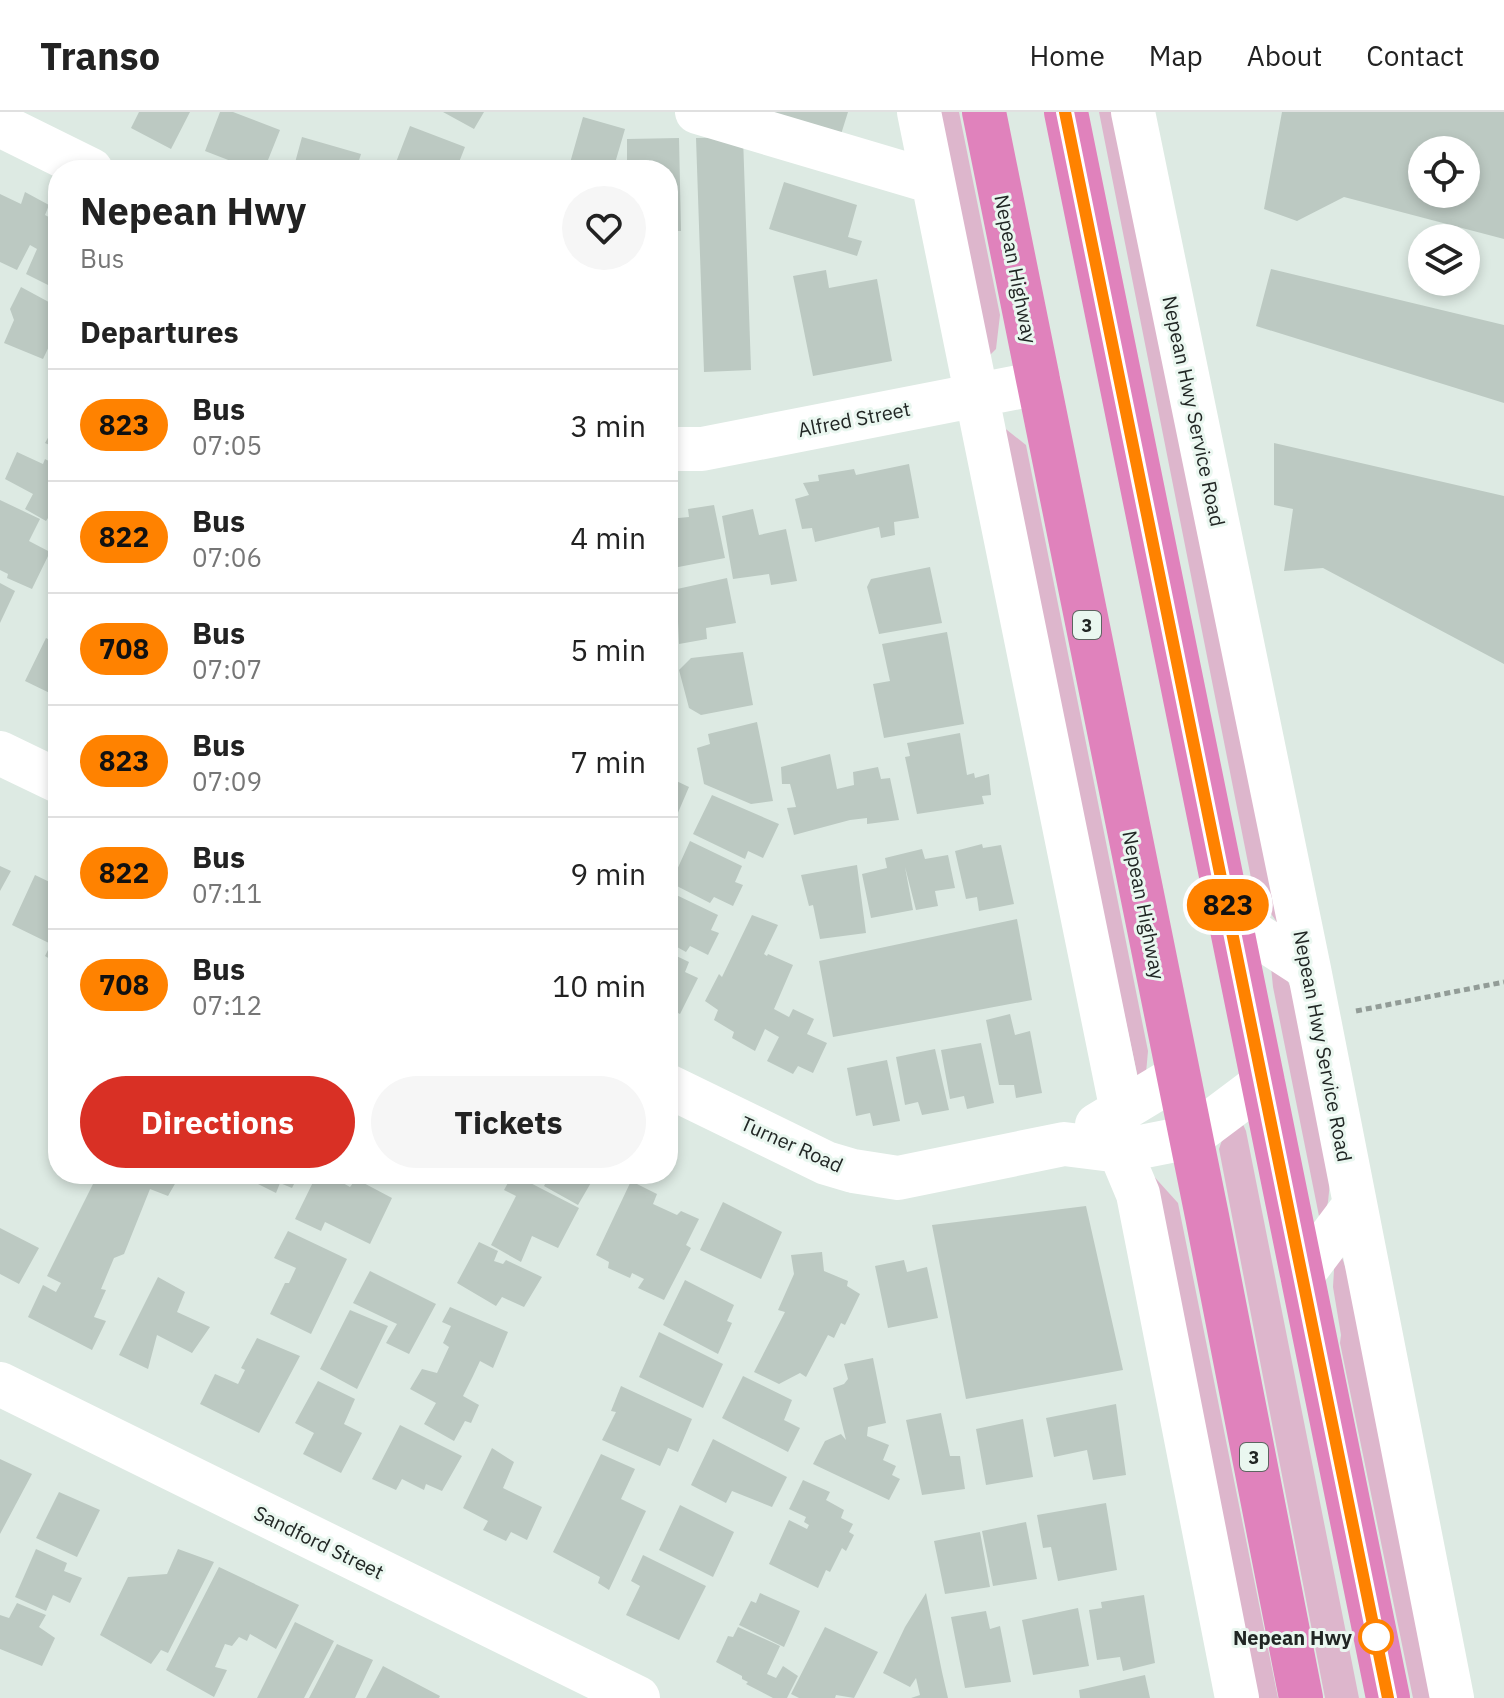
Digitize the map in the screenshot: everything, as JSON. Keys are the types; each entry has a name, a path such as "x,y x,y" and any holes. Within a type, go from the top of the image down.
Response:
{"highway":[{"name":"Nepean Highway","path":"984,112 1301,1698"},
{"path":"1066,112 1388,1698"}],"street":[{"path":"697,112 933,182"},
{"path":"919,112 1237,1698"},
{"name":"Nepean Hwy Service Road","path":"1133,112 1309,969 1452,1698"},
{"path":"0,125 71,160"},
{"name":"Alfred Street","path":"678,449 702,449 1039,383"},
{"path":"0,753 48,776"},
{"path":"1230,918 1309,969"},
{"name":"Turner Road","path":"1121,1131 1178,1076"},
{"name":"Turner Road","path":"678,1091 826,1163 898,1178 1121,1131 1191,1137 1263,1083"},
{"path":"1302,1275 1354,1206"},
{"name":"Sandford Street","path":"0,1384 638,1698"}],"path":[{"path":"1317,1019 1504,982"}],"shaded area":[{"path":"936,112 959,112 1000,315 996,349 988,357"},
{"path":"1099,112 1116,112 1293,945 1253,888"},
{"path":"1002,426 1026,445 1148,1051 1146,1073 1140,1087 999,436"},
{"path":"1271,967 1283,971 1292,990 1330,1182 1321,1226 1273,987"},
{"path":"1241,1120 1246,1131 1359,1698 1325,1698 1219,1149 1225,1131"},
{"path":"1149,1171 1178,1203 1278,1698 1253,1698"},
{"path":"1340,1252 1350,1280 1433,1698 1413,1698 1340,1343 1333,1287 1335,1253"}],"building":[{"path":"139,112 190,112 171,149 131,128"},
{"path":"220,112 233,112 280,130 268,160 228,160 205,151"},
{"path":"443,112 484,112 474,129"},
{"path":"760,112 848,112 837,147"},
{"path":"1282,112 1504,112 1504,239 1480,233 1480,224 1447,224 1344,197 1297,221 1264,209"},
{"path":"583,117 625,129 616,160 571,160"},
{"path":"410,126 465,147 460,160 397,160"},
{"path":"302,137 361,154 359,160 296,160"},
{"path":"743,137 751,370 704,372 696,138"},
{"path":"679,138 681,231 678,231 678,160 627,160 627,139"},
{"path":"784,182 857,205 848,237 862,241 857,256 769,229"},
{"path":"25,192 48,204 45,215 48,217 48,285 26,274 37,249 30,245 17,270 0,262 0,194 21,204"},
{"path":"1271,269 1504,325 1504,403 1256,326"},
{"path":"826,270 829,288 877,279 892,361 813,376 793,276"},
{"path":"21,287 48,302 48,348 43,359 4,343 14,320 10,309"},
{"path":"1274,443 1504,496 1504,664 1323,568 1284,571 1293,509 1274,505"},
{"path":"17,452 43,464 45,459 48,461 46,521 25,509 33,494 5,479"},
{"path":"909,464 919,518 894,522 895,535 881,538 879,527 815,542 812,528 802,529 795,499 809,495 803,483 819,481 818,475 854,469 856,475"},
{"path":"0,500 40,519 29,541 48,551 48,556 32,589 7,578 8,574 0,570"},
{"path":"714,505 725,558 678,567 678,518 689,517 688,509"},
{"path":"753,509 759,535 786,529 797,581 771,585 769,574 733,579 722,516"},
{"path":"930,567 942,623 879,634 867,587 871,579"},
{"path":"727,578 736,623 706,628 707,639 679,644 678,589"},
{"path":"0,583 15,591 0,623"},
{"path":"947,632 964,724 884,738 873,684 890,681 882,644"},
{"path":"46,638 48,639 48,692 25,681"},
{"path":"743,652 753,705 701,715 689,708 679,670 691,658"},
{"path":"757,722 773,801 751,804 704,784 697,748 710,744 708,734"},
{"path":"960,733 967,775 974,773 975,778 989,774 991,795 982,796 984,804 917,814 905,757 910,756 907,743"},
{"path":"830,754 837,789 854,785 853,772 878,767 881,779 890,778 899,820 867,824 867,818 850,820 794,835 787,808 796,807 790,784 782,784 781,767"},
{"path":"678,782 689,787 678,813"},
{"path":"712,795 779,824 763,858 748,851 745,859 693,834"},
{"path":"690,841 742,866 735,882 743,885 733,906 714,897 710,903 678,887 678,868"},
{"path":"982,844 983,848 1001,845 1014,904 979,911 977,897 966,899 955,851"},
{"path":"922,849 925,859 948,855 955,888 935,891 938,906 916,910 905,867 913,910 871,918 862,874 887,868 885,858"},
{"path":"857,865 866,933 820,939 813,905 809,906 801,875"},
{"path":"0,866 11,871 0,891"},
{"path":"35,875 48,881 48,943 12,925"},
{"path":"678,896 718,915 711,930 719,933 708,955 690,946 686,952 678,948"},
{"path":"752,915 778,925 764,954 793,965 774,1009 789,1017 793,1009 814,1019 807,1034 827,1043 813,1073 798,1066 793,1074 767,1061 779,1037 765,1029 755,1051 732,1038 734,1032 714,1020 718,1010 705,1001 719,974 722,977"},
{"path":"1017,919 1032,1000 833,1037 819,961"},
{"path":"678,957 689,962 685,972 698,978 680,1014"},
{"path":"1010,1014 1015,1035 1030,1031 1042,1093 1016,1098 1014,1085 999,1085 986,1020"},
{"path":"981,1043 994,1103 967,1109 964,1096 950,1099 941,1050"},
{"path":"935,1049 949,1110 922,1115 918,1102 905,1105 896,1057"},
{"path":"887,1060 900,1121 873,1126 870,1113 856,1116 847,1068"},
{"path":"93,1184 175,1184 168,1196 150,1189 124,1254 114,1258 101,1289 106,1290 94,1317 106,1321 92,1350 28,1317 43,1285 56,1292 61,1283 47,1276"},
{"path":"258,1184 280,1184 276,1193"},
{"path":"312,1184 345,1184 350,1187 352,1184 365,1184 392,1198 370,1244 325,1222 321,1231 295,1219"},
{"path":"507,1184 532,1184 579,1208 558,1248 532,1236 521,1262 491,1245 516,1196 504,1190"},
{"path":"545,1184 590,1184 578,1205"},
{"path":"630,1184 637,1184 657,1194 653,1204 677,1215 681,1211 699,1219 686,1245 691,1248 664,1300 638,1288 644,1279 632,1273 630,1278 608,1268 609,1262 596,1255"},
{"path":"723,1202 782,1232 761,1279 700,1250"},
{"path":"1086,1206 1123,1370 966,1399 932,1225"},
{"path":"0,1228 39,1248 19,1284 0,1274"},
{"path":"288,1231 347,1259 311,1334 270,1314 296,1268 274,1258"},
{"path":"479,1242 498,1251 494,1261 503,1264 506,1260 542,1277 524,1307 502,1297 496,1306 457,1283"},
{"path":"822,1252 824,1271 848,1281 847,1286 860,1294 845,1325 841,1323 834,1338 828,1335 806,1377 800,1373 779,1384 754,1372 785,1312 778,1310 794,1274 791,1255"},
{"path":"904,1260 907,1272 927,1267 938,1318 888,1328 875,1266"},
{"path":"370,1271 436,1304 409,1354 386,1343 397,1324 353,1303"},
{"path":"158,1277 185,1292 177,1312 210,1327 192,1353 157,1335 148,1369 119,1355"},
{"path":"685,1280 734,1305 727,1321 732,1323 718,1354 663,1325"},
{"path":"450,1307 508,1332 493,1368 480,1361 463,1396 479,1405 471,1423 465,1421 454,1441 424,1424 436,1403 410,1389 422,1369 437,1373 449,1347 443,1343 451,1326 442,1322"},
{"path":"350,1310 388,1326 357,1389 320,1369"},
{"path":"659,1332 723,1364 703,1408 639,1377"},
{"path":"257,1338 300,1356 259,1433 200,1404 215,1374 238,1384 245,1370 241,1368"},
{"path":"873,1358 886,1423 868,1427 867,1436 889,1445 883,1460 896,1466 892,1475 900,1479 889,1500 813,1464 825,1441 841,1434 846,1440 833,1388 848,1379 844,1364"},
{"path":"743,1376 792,1400 784,1420 800,1428 788,1452 722,1418"},
{"path":"318,1381 355,1399 344,1424 362,1433 341,1473 303,1454 314,1433 295,1423"},
{"path":"621,1386 692,1419 678,1452 668,1448 660,1466 602,1440 616,1412 611,1411"},
{"path":"1116,1404 1126,1475 1093,1480 1087,1450 1054,1457 1046,1418"},
{"path":"941,1413 950,1456 960,1456 965,1489 922,1495 906,1420"},
{"path":"1023,1419 1033,1477 986,1485 976,1429"},
{"path":"400,1425 462,1456 442,1491 426,1484 424,1490 402,1479 396,1490 372,1479"},
{"path":"713,1439 787,1477 772,1507 732,1491 726,1503 691,1485"},
{"path":"492,1448 514,1462 503,1488 542,1507 527,1540 511,1532 506,1541 483,1530 488,1521 463,1508"},
{"path":"601,1454 635,1469 621,1499 646,1511 609,1590 598,1583 600,1577 553,1552"},
{"path":"0,1459 32,1474 0,1534"},
{"path":"803,1480 830,1492 826,1500 844,1510 841,1518 853,1524 849,1532 854,1535 846,1551 842,1548 830,1572 826,1570 818,1588 769,1564 789,1520 807,1529 809,1525 804,1522 806,1517 789,1509"},
{"path":"59,1492 100,1510 77,1557 36,1538"},
{"path":"1106,1503 1117,1570 1058,1581 1051,1547 1043,1548 1037,1515"},
{"path":"680,1505 734,1532 713,1577 659,1550"},
{"path":"1026,1522 1037,1579 993,1586 982,1531"},
{"path":"980,1532 990,1587 945,1594 934,1541"},
{"path":"36,1549 67,1563 64,1571 82,1578 70,1603 53,1595 46,1611 15,1597"},
{"path":"178,1549 214,1562 168,1653 161,1650 151,1664 100,1635 128,1577 167,1574"},
{"path":"643,1555 706,1586 679,1640 626,1615 640,1586 631,1581"},
{"path":"219,1567 299,1605 276,1649 250,1634 247,1641 239,1637 232,1646 225,1644 215,1667 227,1670 214,1697 166,1670"},
{"path":"760,1593 800,1611 784,1647 739,1625 751,1601 756,1603"},
{"path":"926,1593 948,1698 911,1698 920,1695 916,1678 910,1687 883,1673 905,1627"},
{"path":"1144,1595 1155,1663 1123,1671 1120,1657 1097,1660 1089,1610 1102,1608 1101,1602"},
{"path":"17,1603 46,1615 39,1627 55,1638 42,1666 0,1649 0,1615 9,1618"},
{"path":"1078,1608 1089,1666 1033,1675 1022,1620"},
{"path":"986,1611 990,1629 1000,1626 1011,1682 965,1688 951,1617"},
{"path":"295,1622 334,1641 304,1698 257,1698"},
{"path":"738,1627 780,1646 767,1674 776,1678 783,1666 798,1676 787,1698 773,1698 746,1684 748,1682 742,1676 716,1662 728,1636 733,1637"},
{"path":"825,1627 878,1652 854,1698 836,1695 835,1698 799,1698 791,1694"},
{"path":"337,1644 373,1660 355,1698 309,1698"},
{"path":"383,1666 440,1696 439,1698 366,1698"},
{"path":"1145,1675 1150,1698 1080,1698 1079,1690"}],"bus line":[{"name":"823","path":"1065,112 1388,1698"}],"place":[{"name":"Nepean Hwy","path":"1376,1637"}]}
